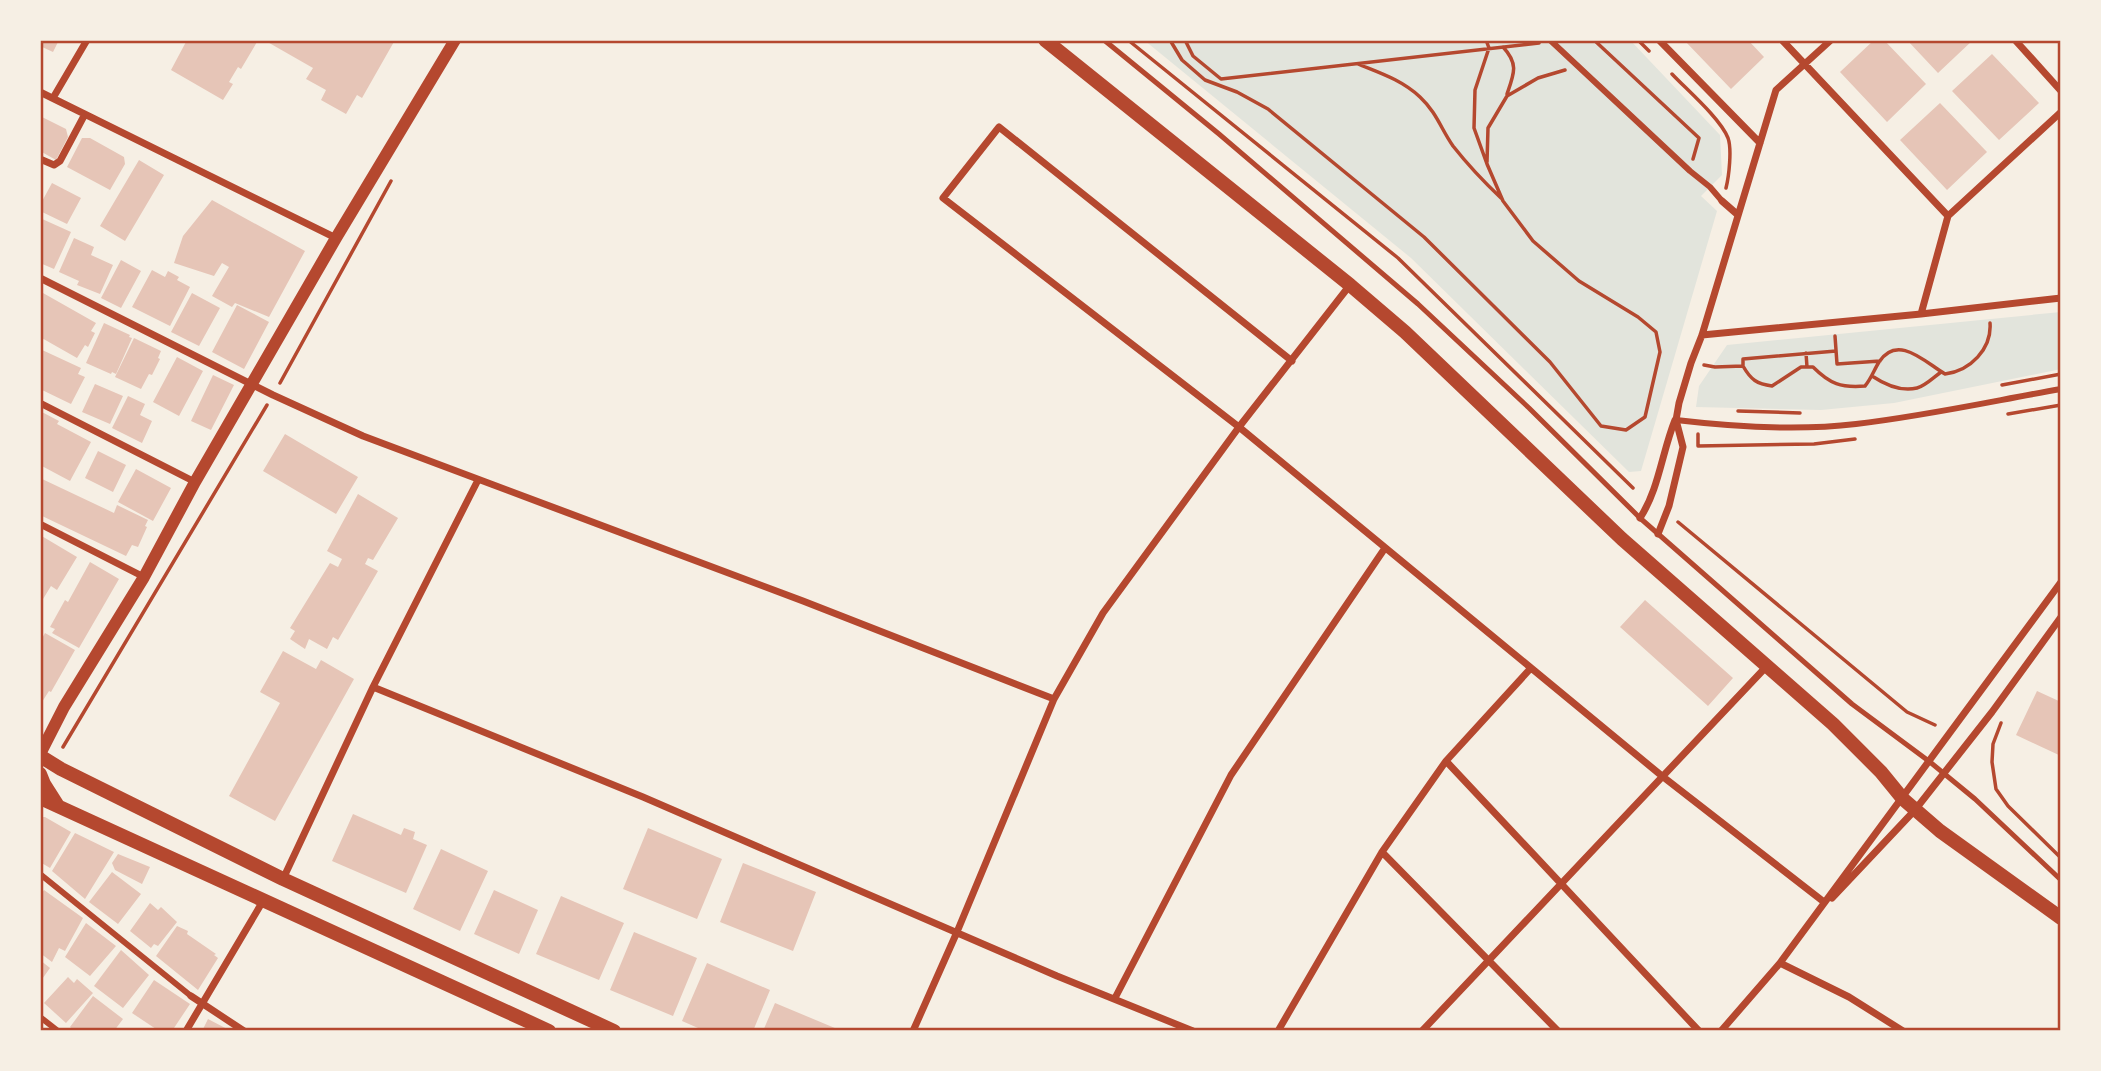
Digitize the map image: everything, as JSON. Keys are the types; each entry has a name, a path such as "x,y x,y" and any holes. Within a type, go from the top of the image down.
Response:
{"main road":[{"path":"1045,40 1405,331 1622,539 1833,724 1915,810 2061,918"},
{"path":"40,755 61,769 283,878 614,1031"},
{"path":"40,774 59,807"},
{"path":"40,798 549,1031"}],"street":[{"path":"53,98 87,40"},
{"path":"40,755 64,708 144,578 195,482 336,238 455,40"},
{"path":"1659,40 1760,143"},
{"path":"1782,40 1948,216"},
{"path":"1640,518 1651,502 1666,442 1676,420 1691,363 1702,335 1776,90 1831,40"},
{"path":"2015,40 2061,91"},
{"path":"1550,41 1738,215"},
{"path":"40,92 336,238"},
{"path":"1921,314 1948,216 2061,112"},
{"path":"40,159 54,165 60,161 85,114"},
{"path":"1292,361 999,127 943,198 1239,427 1662,776 1824,901"},
{"path":"40,278 273,395 363,436 816,606 1054,699"},
{"path":"913,1031 1054,699 1104,612 1239,427 1350,285"},
{"path":"1702,335 2061,298"},
{"path":"1676,420 1799,428 1856,424 2061,389"},
{"path":"40,404 195,482"},
{"path":"1658,534 1669,506 1683,447 1676,420"},
{"path":"283,878 373,687 478,480"},
{"path":"40,524 144,578"},
{"path":"1115,998 1231,775 1385,548"},
{"path":"1721,1031 1780,963 2061,582"},
{"path":"1812,919 1915,810 1992,712 2061,617"},
{"path":"1422,1031 1766,667"},
{"path":"1278,1031 1382,852 1446,761 1531,668"},
{"path":"373,687 643,797 1193,1031"},
{"path":"1446,761 1699,1031"},
{"path":"1382,852 1558,1031"},
{"path":"40,874 191,996 244,1031"},
{"path":"186,1031 263,901"},
{"path":"1780,963 1849,998 1903,1031"},
{"path":"40,1017 58,1031"}],"lane":[{"path":"1104,40 1418,304 1529,408 1640,518 1852,704 1975,799 2061,880"}],"path":[{"path":"1170,40 1182,60 1205,80 1237,92 1268,109 1424,237 1550,362 1601,426 1626,430 1645,417 1660,352 1656,332 1638,317 1579,281 1533,241 1503,201 1451,143 1438,117 1420,96 1396,79 1356,64"},
{"path":"1185,40 1193,56 1221,79 1550,41"},
{"path":"1486,40 1489,48 1475,90 1474,128 1503,201"},
{"path":"1594,40 1699,138 1690,171"},
{"path":"1639,40 1657,59"},
{"path":"1487,164 1488,128 1507,96 1514,72 1511,56 1502,47"},
{"path":"1507,96 1538,78 1578,66"},
{"path":"1666,68 1720,124 1729,139 1728,178 1722,201"},
{"path":"1836,351 1743,359 1743,366 1749,377 1759,384 1772,386 1801,367 1813,367 1836,385 1851,388 1865,386 1880,361 1889,352 1899,350 1910,351 1945,374 1958,372 1984,350 1991,334 1990,323"},
{"path":"1835,336 1837,364 1880,361"},
{"path":"1806,353 1807,367"},
{"path":"1691,363 1715,367 1743,366"},
{"path":"1872,376 1883,384 1898,388 1917,388 1941,372"},
{"path":"1996,386 2061,374"},
{"path":"1725,411 1808,413"},
{"path":"1698,423 1698,446"},
{"path":"1678,522 1907,712 1935,724"},
{"path":"2001,722 1993,744 1992,762 1996,789 2008,806 2061,858"}],"shaded area":[{"path":"1144,40 1630,40 1720,135 1722,175 1701,196 1717,211 1641,471 1629,472 1411,258"},
{"path":"2061,312 2061,369 1894,403 1821,410 1696,407 1699,386 1727,345"}],"building":[{"path":"40,40 59,40 53,52 40,46"},
{"path":"187,40 257,42 241,69 238,67 229,82 233,84 223,100 171,70"},
{"path":"264,40 395,40 362,98 357,95 346,114 321,100 326,90 306,79 313,68"},
{"path":"1684,40 1748,40 1764,57 1731,89"},
{"path":"1874,40 1884,40 1926,84 1887,122 1840,72"},
{"path":"1907,40 1973,40 1938,73"},
{"path":"1992,54 2039,103 1999,140 1952,91"},
{"path":"1940,103 1987,152 1947,190 1900,140"},
{"path":"42,117 66,129 68,137 56,160 40,151"},
{"path":"82,138 90,138 124,157 125,164 110,190 67,167"},
{"path":"139,160 164,175 125,241 100,226"},
{"path":"52,183 81,198 67,224 40,211 40,205"},
{"path":"212,200 305,251 269,317 235,303 232,307 212,296 229,267 222,263 214,276 174,263 183,236"},
{"path":"40,218 71,232 54,269 40,263"},
{"path":"74,238 94,247 91,255 113,265 100,294 77,285 79,281 59,272"},
{"path":"121,260 141,271 121,308 101,298"},
{"path":"152,270 165,277 168,271 190,287 170,326 132,307"},
{"path":"43,293 96,323 91,331 95,333 88,347 85,345 77,358 40,337 40,299"},
{"path":"192,293 220,308 199,346 171,332"},
{"path":"237,305 269,322 244,369 212,352"},
{"path":"104,323 132,338 116,374 86,363"},
{"path":"134,338 161,351 152,375 149,374 141,389 115,377"},
{"path":"40,349 81,368 78,374 85,377 71,404 40,389"},
{"path":"177,357 203,371 179,416 153,402"},
{"path":"213,375 234,385 211,430 191,421"},
{"path":"95,384 123,396 110,424 82,412"},
{"path":"128,396 145,404 140,415 152,421 142,443 112,428"},
{"path":"40,411 59,421 57,424 91,442 70,481 40,465"},
{"path":"285,434 358,477 336,514 263,471"},
{"path":"98,451 126,465 113,492 85,478"},
{"path":"136,469 171,488 153,521 118,502"},
{"path":"40,478 114,513 117,505 148,520 138,547 132,545 126,556 40,515"},
{"path":"358,494 398,518 373,560 368,558 365,564 378,571 338,640 333,637 327,649 309,639 305,649 290,639 295,631 290,628 330,563 338,567 342,559 327,551"},
{"path":"40,535 77,557 57,590 51,586 40,604"},
{"path":"90,562 119,579 79,648 52,633 55,629 50,627 65,600 68,602"},
{"path":"1645,600 1733,678 1708,706 1620,627"},
{"path":"45,633 75,650 51,692 49,691 40,705 40,642"},
{"path":"283,651 316,669 321,660 354,679 275,821 229,796 280,703 260,692"},
{"path":"2037,691 2061,702 2061,756 2016,735"},
{"path":"353,814 401,835 404,828 415,832 413,839 427,845 406,893 332,861"},
{"path":"40,817 45,817 71,832 50,868 40,862"},
{"path":"648,828 722,859 697,919 623,889"},
{"path":"75,833 114,852 85,899 52,871"},
{"path":"441,849 488,871 460,931 413,909"},
{"path":"118,854 150,867 142,884 115,870 112,863"},
{"path":"743,863 816,892 793,951 720,922"},
{"path":"112,872 141,894 118,924 89,902"},
{"path":"44,890 83,918 65,951 59,948 52,962 40,953 40,896"},
{"path":"494,890 538,910 519,954 474,934"},
{"path":"561,896 624,923 599,980 536,954"},
{"path":"150,903 158,910 161,907 177,922 158,946 154,944 151,948 130,931"},
{"path":"86,923 116,946 90,976 65,957"},
{"path":"177,926 188,931 187,934 218,958 198,990 156,956"},
{"path":"634,932 697,958 673,1016 610,990"},
{"path":"121,950 149,975 123,1008 94,986"},
{"path":"40,960 50,968 40,982"},
{"path":"707,963 770,990 753,1031 705,1031 682,1021"},
{"path":"68,977 74,983 77,979 93,993 66,1023 44,1003"},
{"path":"154,980 190,1004 172,1031 159,1031 132,1013"},
{"path":"93,996 123,1019 114,1031 74,1031 70,1027"},
{"path":"775,1003 842,1031 763,1031"},
{"path":"208,1019 231,1031 202,1031"}]}
